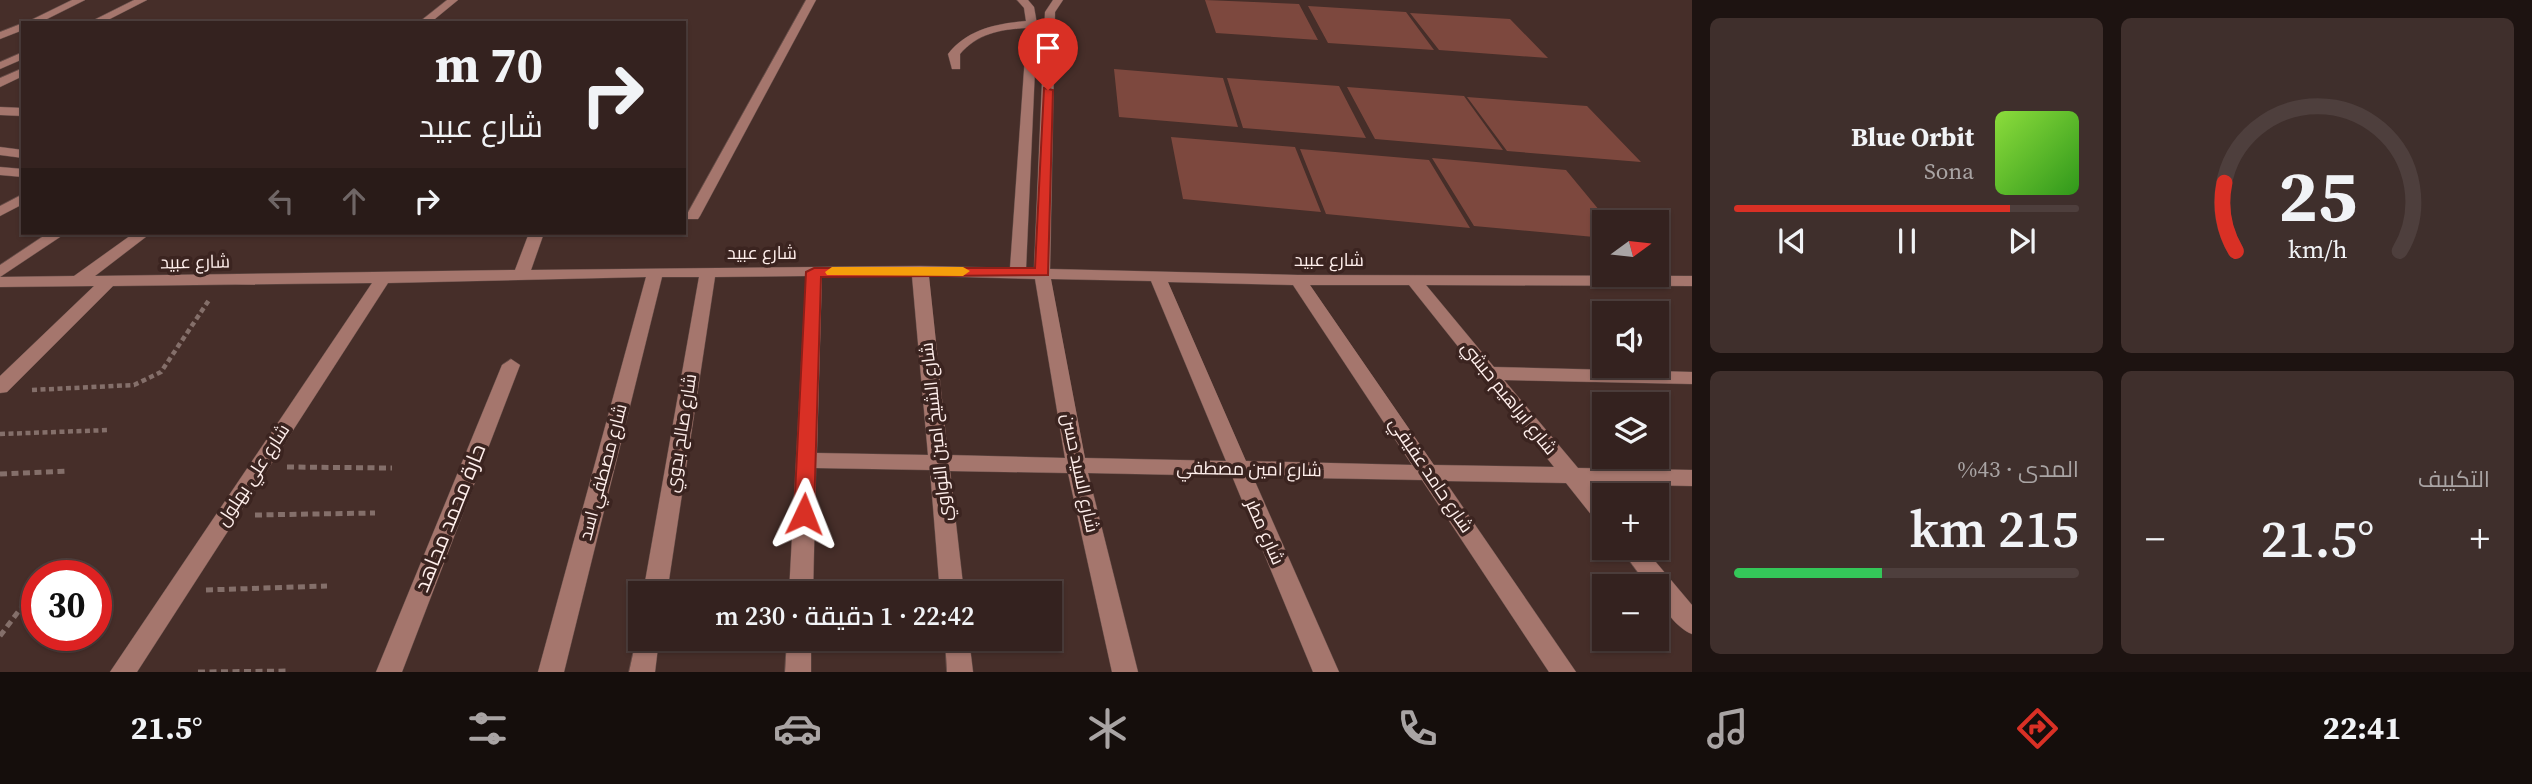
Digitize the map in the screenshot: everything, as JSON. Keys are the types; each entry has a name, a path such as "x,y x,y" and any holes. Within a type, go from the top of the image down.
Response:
{"street":[{"path":"34,21 80,0"},
{"path":"97,21 142,0"},
{"path":"426,21 453,0"},
{"path":"693,216 811,0"},
{"path":"1018,271 1032,24 1029,7 1022,0"},
{"name":"شارع السيد حسن","path":"1058,0 1050,12 1042,272 1076,465 1125,672"},
{"path":"956,67 954,54 963,42 980,32 1003,26 1032,24"},
{"path":"0,36 21,27"},
{"path":"0,66 21,56"},
{"path":"0,83 21,72"},
{"path":"4,111 21,105"},
{"path":"0,171 21,173"},
{"path":"0,212 21,199"},
{"path":"0,272 55,235"},
{"path":"78,282 140,235"},
{"path":"521,275 535,235"},
{"name":"شارع عبيد","path":"0,282 222,281 655,272 920,271 1018,271 1298,280 1692,281"},
{"name":"شارع الشيخ امين النواوي","path":"920,271 951,581"},
{"name":"شارع مصطفي اسد","path":"551,672 655,272"},
{"name":"شارع صالح بدوي","path":"657,581 708,272"},
{"path":"801,581 814,272"},
{"name":"شارع مطر","path":"1157,276 1237,469 1326,672"},
{"name":"شارع علي بهلول","path":"123,672 383,278"},
{"name":"شارع حامد عفيفي","path":"1298,280 1563,672"},
{"name":"شارع ابراهيم حبشي","path":"1413,280 1592,500"},
{"path":"0,387 107,282"},
{"name":"حارة محمد مجاهد","path":"389,672 511,365"},
{"path":"1488,373 1692,378"},
{"name":"شارع امين مصطفي","path":"806,460 1692,478"},
{"path":"1642,560 1687,612"},
{"path":"642,672 645,651"},
{"path":"797,672 798,651"},
{"path":"958,651 960,672"}],"path":[{"path":"27,390 134,385 149,380 161,372 222,281"},
{"path":"0,434 110,430"},
{"path":"258,466 392,468"},
{"path":"0,474 68,471"},
{"path":"226,515 375,513"},
{"path":"177,591 327,586"},
{"path":"0,636 21,608"},
{"path":"198,672 290,671"}],"shaded area":[{"path":"1205,0 1299,4 1318,40 1216,33"},
{"path":"1308,6 1406,12 1434,50 1328,43"},
{"path":"1410,13 1510,19 1548,58 1439,50"},
{"path":"1114,69 1223,78 1238,127 1119,117"},
{"path":"1227,78 1339,86 1366,138 1243,128"},
{"path":"1347,87 1464,96 1503,150 1375,139"},
{"path":"1467,97 1587,106 1641,162 1507,151"},
{"path":"1171,137 1295,147 1321,212 1183,199"},
{"path":"1300,149 1429,160 1470,228 1326,214"},
{"path":"1432,158 1566,170 1599,210 1592,210 1592,237 1474,226"}],"slow traffic":[{"path":"832,272 963,271"}],"route":[{"path":"804,514 814,272 1042,272 1048,90"}]}
